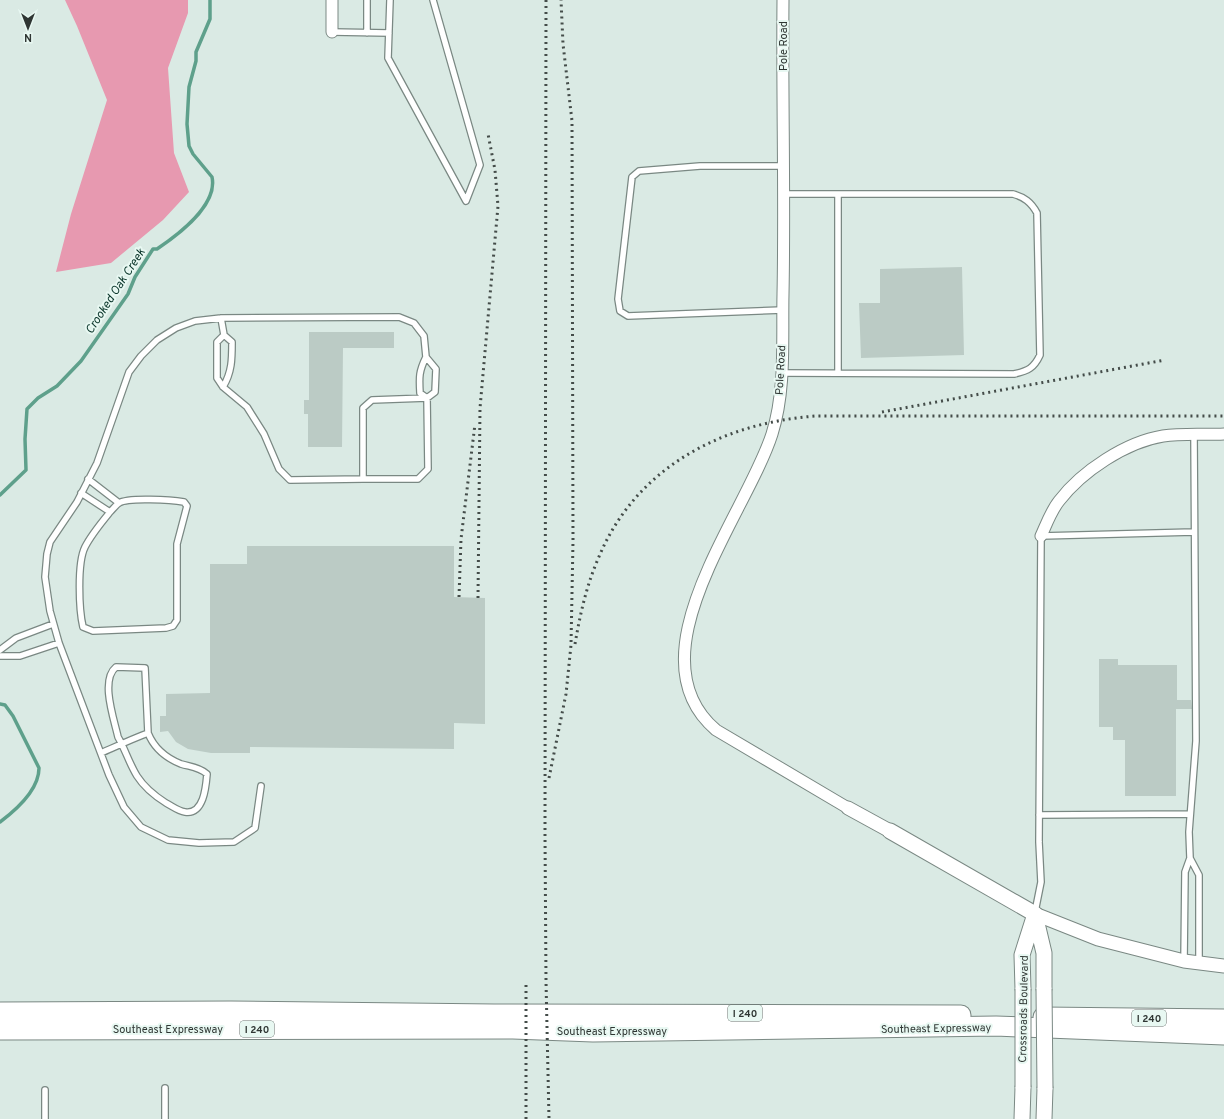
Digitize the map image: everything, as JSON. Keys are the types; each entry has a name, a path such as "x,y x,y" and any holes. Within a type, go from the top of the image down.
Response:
{"highway":[{"name":"Southeast Expressway","path":"0,1012 231,1011 494,1014 923,1014 999,1017 1224,1019"},
{"path":"1162,1018 1224,1013"},
{"name":"Southeast Expressway","path":"0,1030 490,1029 593,1032 996,1026 1224,1035"}],"main road":[{"path":"890,831 1035,914"},
{"name":"Crossroads Boulevard","path":"1022,1119 1022,955 1035,914"},
{"name":"Crossroads Boulevard","path":"1035,914 1044,952 1044,1119"}],"street":[{"path":"332,0 332,32"},
{"name":"Pole Road","path":"783,0 783,310 781,373 777,411 770,440 762,460 703,583 686,638 684,673 687,687 696,709 726,737 848,808"},
{"path":"1040,536 1059,501 1078,481 1100,463 1129,447 1163,436 1224,434"},
{"path":"848,808 890,831"},
{"path":"1035,914 1098,939 1184,961 1224,966"}],"lane":[{"path":"367,0 367,32"},
{"path":"390,0 388,58 466,201 480,165 433,0"},
{"path":"332,32 389,33"},
{"path":"783,310 628,316 620,311 618,299 632,178 639,171 700,166 784,166"},
{"path":"781,373 1014,374 1025,372 1034,366 1040,355 1037,213 1026,200 1013,194 784,194"},
{"path":"838,194 838,374"},
{"path":"261,786 255,828 234,842 199,843 168,840 141,828 124,807 101,753 59,643 53,624 45,577 47,554 50,542 77,502 105,445 129,372 141,356 157,340 176,328 195,321 221,318 399,317 414,323 424,336 426,357 420,370 419,380 420,393 427,398"},
{"path":"221,318 224,335 232,342 232,367 229,378 223,387"},
{"path":"224,335 217,342 217,378 223,387 247,407 264,434 279,469 290,480 418,479 428,469 427,398"},
{"path":"363,479 363,408 372,400 427,398 435,392 436,369 426,357"},
{"path":"1184,961 1185,872 1190,858 1190,814 1196,741 1194,435"},
{"path":"88,479 119,503"},
{"path":"81,494 110,512"},
{"path":"129,500 184,502 187,506 177,544 177,620 173,626 166,628 93,630 83,627 80,616 80,559 85,547 110,512 119,503 129,500"},
{"path":"1035,914 1041,882 1039,816 1040,536 1194,532"},
{"path":"0,650 16,638 53,624"},
{"path":"0,656 20,656 59,643"},
{"path":"116,667 145,668 148,733 152,743 163,754 180,763 201,769 207,774 206,788 201,803 195,810 186,813 178,810 153,794 137,777 118,737 107,684 110,671 116,667"},
{"path":"101,753 148,733"},
{"path":"1039,816 1190,814"},
{"path":"1190,858 1199,875 1199,963"},
{"path":"165,1088 166,1119"},
{"path":"45,1090 45,1119"}],"shaded area":[{"path":"65,0 188,0 188,13 168,68 174,153 189,192 163,220 111,263 56,272 71,214 107,100"}],"building":[{"path":"962,267 964,355 861,358 859,303 880,303 880,269"},
{"path":"309,332 394,332 394,348 343,348 342,447 308,447 308,414 304,414 304,400 309,400"},
{"path":"247,546 454,546 454,597 485,598 485,724 454,723 454,749 250,747 250,753 211,753 188,749 176,742 168,731 160,732 160,716 166,716 166,694 210,693 210,564 247,564"},
{"path":"1099,659 1118,659 1118,665 1177,665 1177,700 1191,700 1192,709 1176,709 1176,796 1125,796 1125,740 1113,740 1113,727 1099,727"}],"waterway":[{"name":"Crooked Oak Creek","path":"0,495 26,470 25,439 27,409 38,398 57,386 81,361 128,294 135,277 153,249 157,249 175,236 195,218 209,198 212,188 212,177 193,154 189,146 187,124 189,87 196,61 196,52 210,19 210,0"},
{"name":"Crooked Oak Creek","path":"0,704 5,705 13,716 39,768 35,784 26,799 0,822"}],"railway":[{"path":"546,0 545,834 549,1119"},
{"path":"549,778 566,694 571,645 573,541 572,121 563,44 561,0"},
{"path":"478,598 480,408 498,206 495,170 488,134"},
{"path":"882,412 1165,360"},
{"path":"575,644 584,601 598,559 614,527 634,499 658,476 685,456 715,440 747,428 781,420 816,416 1224,416"},
{"path":"459,597 461,539 475,424"},
{"path":"526,983 526,1119"}]}
